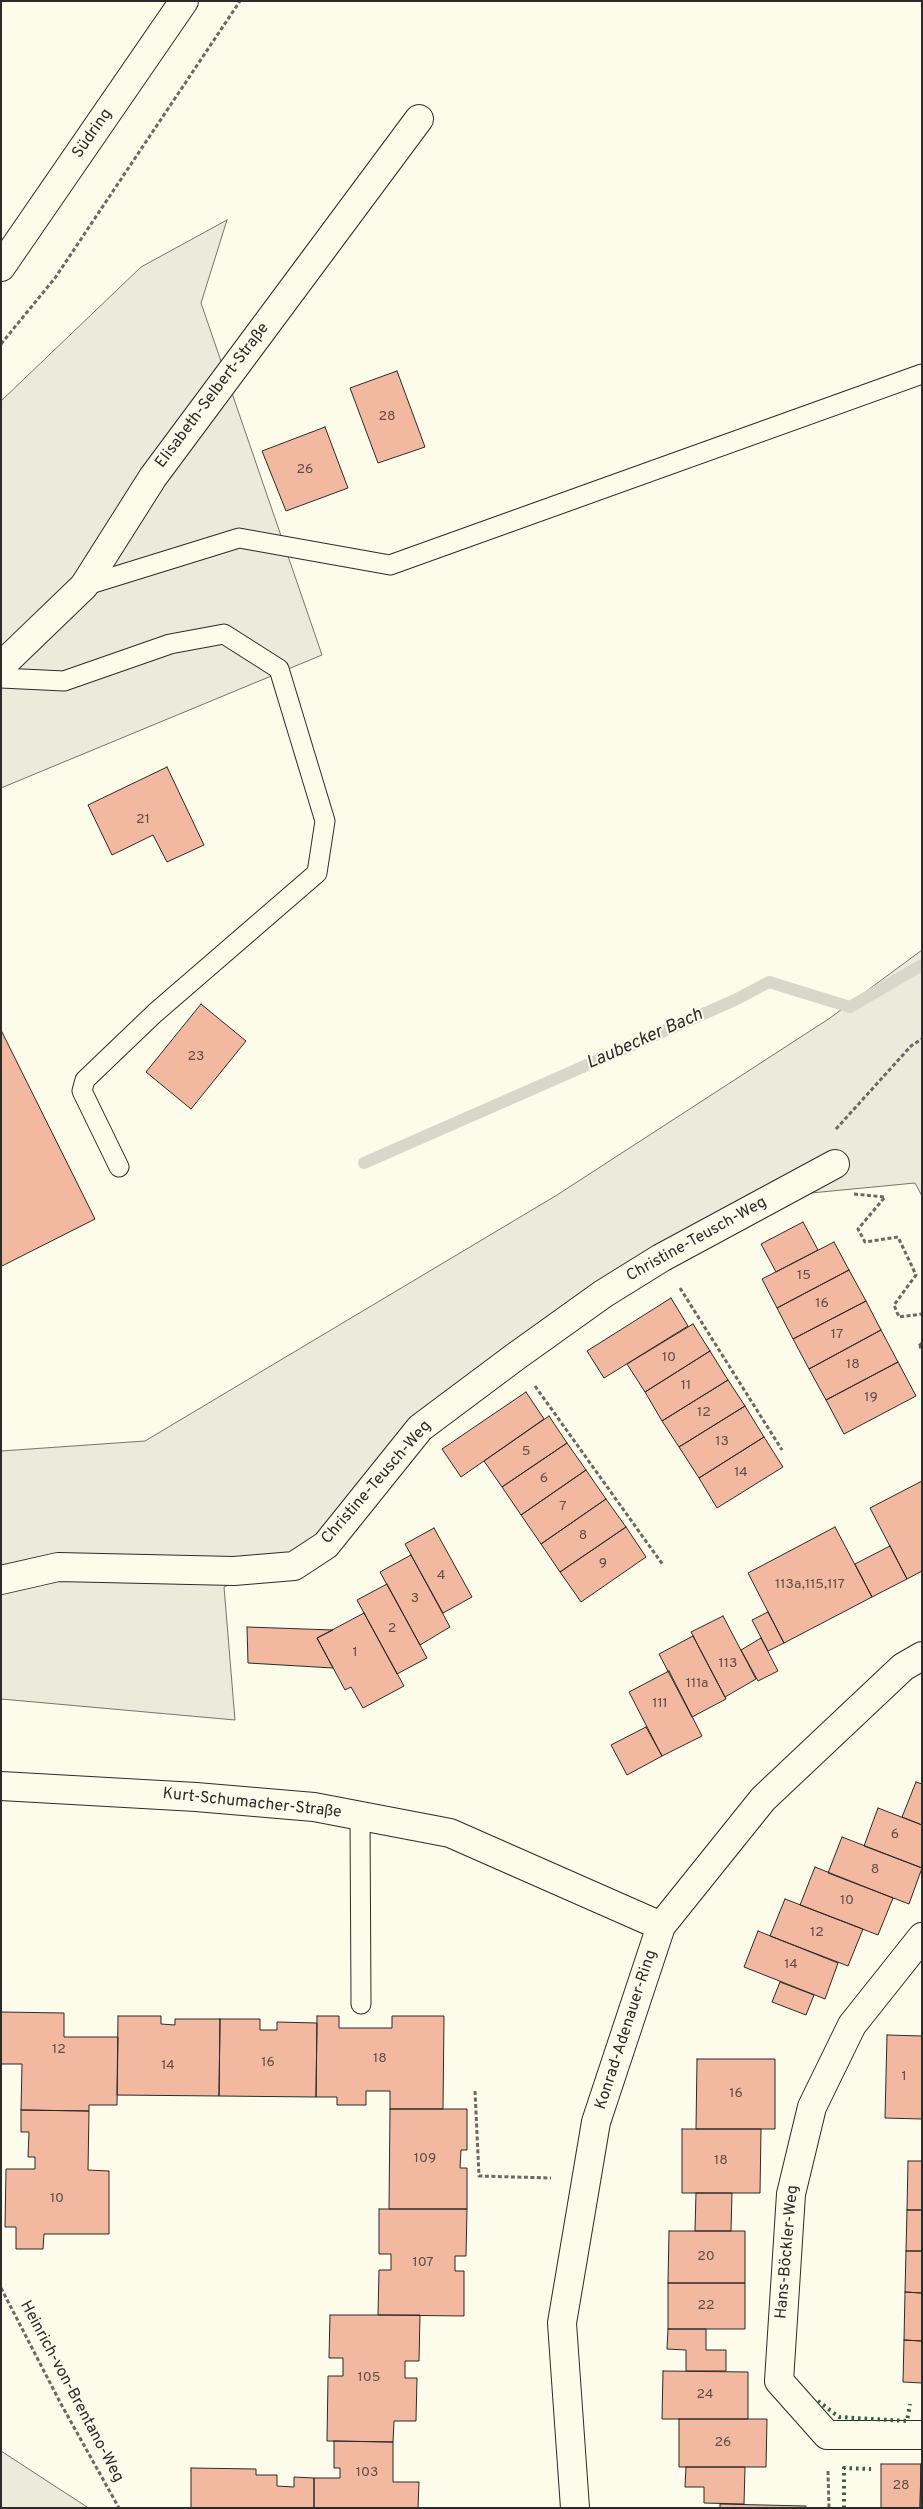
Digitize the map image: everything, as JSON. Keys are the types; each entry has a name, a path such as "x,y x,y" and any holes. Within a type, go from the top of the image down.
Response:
{"street":[{"name":"Südring","path":"1,267 184,1"},
{"name":"Elisabeth-Selbert-Straße","path":"1,666 84,586 153,477 419,119"},
{"name":"Christine-Teusch-Weg","path":"1,1580 58,1567 234,1571 294,1566 326,1545 420,1428 515,1357 602,1294 661,1258 835,1164"},
{"name":"Konrad-Adenauer-Ring","path":"576,2508 562,2323 596,2122 661,1926 763,1799 903,1667 922,1656"},
{"name":"Kurt-Schumacher-Straße","path":"1,1786 196,1796 314,1807 450,1833 661,1926"},
{"name":"Hans-Böckler-Weg","path":"922,1937 852,2025 812,2107 791,2194 779,2380 827,2435 922,2435"}],"lane":[{"path":"84,586 239,538 390,565 922,374"},
{"path":"1,678 64,681 170,644 224,634 279,670 325,821 318,873 155,1013 85,1080 82,1091 119,1167"},
{"path":"360,1816 361,2004"}],"path":[{"path":"1,344 54,278 240,1"},
{"path":"922,1039 912,1046 831,1135 835,1164 848,1194 884,1197 858,1229 865,1242 898,1237 916,1275 894,1306 899,1317 922,1314"},
{"path":"661,1258 782,1450"},
{"path":"922,1343 918,1347 922,1347"},
{"path":"515,1357 663,1565"},
{"path":"475,2091 479,2176 586,2179"},
{"name":"Heinrich-von-Brentano-Weg","path":"1,2288 61,2404 119,2508"}],"shaded area":[{"path":"227,220 201,303 322,655 1,788 1,401 141,267"},
{"path":"922,950 922,1196 915,1183 790,1195 405,1432 308,1549 224,1587 235,1720 1,1699 1,1451 145,1441 557,1195 830,1018"},
{"path":"1,2451 87,2507 87,2508 1,2508"}],"building":[{"path":"397,371 425,447 378,463 350,388"},
{"path":"325,427 348,488 286,511 262,451"},
{"path":"167,767 204,845 167,862 153,835 112,855 88,805"},
{"path":"201,1004 246,1041 191,1109 146,1072"},
{"path":"1,1030 95,1219 2,1266 1,1265"},
{"path":"803,1222 818,1250 776,1272 761,1244"},
{"path":"834,1242 849,1270 777,1308 762,1279"},
{"path":"849,1270 866,1301 793,1339 777,1308"},
{"path":"671,1298 688,1326 604,1378 587,1351"},
{"path":"866,1301 881,1330 809,1369 793,1339"},
{"path":"693,1324 710,1351 645,1392 627,1364"},
{"path":"881,1330 898,1362 826,1400 809,1369"},
{"path":"710,1351 728,1380 662,1421 645,1392"},
{"path":"898,1362 916,1396 844,1434 826,1400"},
{"path":"728,1380 745,1406 679,1447 662,1421"},
{"path":"526,1392 544,1419 461,1477 442,1449"},
{"path":"745,1406 764,1437 699,1478 679,1447"},
{"path":"549,1416 567,1443 502,1487 484,1461"},
{"path":"764,1437 783,1467 717,1508 699,1478"},
{"path":"567,1443 586,1470 521,1515 502,1487"},
{"path":"586,1470 606,1499 541,1544 521,1515"},
{"path":"922,1481 922,1571 907,1579 870,1508"},
{"path":"606,1499 626,1527 560,1572 541,1544"},
{"path":"626,1527 646,1557 581,1602 560,1572"},
{"path":"835,1527 872,1597 784,1643 748,1573"},
{"path":"434,1528 472,1597 443,1613 405,1544"},
{"path":"890,1546 907,1579 872,1597 855,1564"},
{"path":"411,1555 450,1627 420,1645 380,1572"},
{"path":"387,1584 427,1658 397,1674 357,1600"},
{"path":"768,1612 784,1643 768,1651 752,1620"},
{"path":"364,1613 404,1686 363,1708 351,1687 345,1690 317,1638"},
{"path":"723,1616 756,1679 725,1697 691,1632"},
{"path":"247,1627 333,1630 317,1638 333,1668 248,1663"},
{"path":"693,1636 726,1699 692,1717 659,1654"},
{"path":"761,1638 778,1671 758,1681 741,1650"},
{"path":"669,1671 702,1736 662,1756 629,1692"},
{"path":"646,1727 662,1756 627,1775 611,1745"},
{"path":"916,1782 922,1784 922,1825 902,1817"},
{"path":"878,1808 922,1825 922,1868 864,1846"},
{"path":"842,1837 922,1868 909,1904 828,1873"},
{"path":"815,1867 893,1898 878,1935 800,1905"},
{"path":"785,1899 863,1929 848,1966 770,1936"},
{"path":"758,1931 838,1963 825,1999 744,1967"},
{"path":"780,1982 814,1995 806,2015 772,2002"},
{"path":"1,2012 64,2013 64,2037 118,2037 117,2105 89,2105 89,2111 21,2110 22,2064 1,2064"},
{"path":"118,2016 161,2016 161,2024 175,2025 175,2019 220,2019 219,2096 117,2095"},
{"path":"317,2016 339,2016 339,2028 392,2028 392,2016 444,2016 443,2109 390,2109 390,2091 366,2091 366,2105 337,2105 337,2097 316,2097"},
{"path":"220,2019 260,2019 260,2030 277,2030 277,2022 317,2023 316,2097 219,2096"},
{"path":"887,2035 922,2036 922,2119 885,2118"},
{"path":"697,2059 775,2059 775,2129 696,2129"},
{"path":"390,2109 467,2109 467,2150 461,2150 460,2168 467,2168 467,2209 389,2209"},
{"path":"21,2110 89,2111 88,2170 109,2171 109,2234 44,2234 43,2249 16,2249 16,2227 5,2227 6,2169 35,2169 35,2157 28,2157 29,2132 21,2132"},
{"path":"682,2129 761,2129 760,2193 682,2193"},
{"path":"908,2161 922,2161 922,2210 907,2210"},
{"path":"696,2193 732,2193 731,2231 695,2231"},
{"path":"379,2209 467,2209 466,2256 455,2256 455,2271 464,2271 464,2316 378,2315 379,2270 391,2270 391,2254 379,2254"},
{"path":"907,2210 922,2210 922,2251 906,2251"},
{"path":"669,2231 745,2231 745,2283 668,2283"},
{"path":"906,2251 922,2251 922,2293 905,2292"},
{"path":"668,2283 745,2283 745,2329 668,2329"},
{"path":"905,2292 922,2293 922,2341 904,2340"},
{"path":"330,2315 420,2315 419,2361 405,2361 405,2378 417,2378 416,2421 394,2421 393,2442 327,2441 328,2376 343,2376 343,2358 329,2358"},
{"path":"668,2329 706,2329 706,2350 726,2350 726,2371 686,2371 686,2350 667,2349"},
{"path":"904,2340 922,2341 922,2383 903,2382"},
{"path":"663,2371 748,2372 748,2419 662,2419"},
{"path":"679,2419 767,2419 766,2467 679,2467"},
{"path":"334,2441 393,2442 393,2482 419,2482 418,2508 314,2508 314,2478 340,2478 340,2468 334,2468"},
{"path":"881,2464 921,2464 920,2508 881,2508"},
{"path":"921,2464 922,2508 920,2508"},
{"path":"686,2467 745,2467 744,2504 704,2503 704,2487 685,2487"},
{"path":"191,2468 256,2469 256,2475 277,2475 277,2486 294,2487 294,2477 314,2478 314,2508 191,2508"},
{"path":"720,2504 806,2506 806,2508 720,2508"}],"waterway":[{"name":"Laubecker Bach","path":"364,1163 735,1000 769,982 850,1007 922,965"}],"hedge":[{"path":"818,2401 839,2417 907,2421 910,2404"},
{"path":"844,2508 844,2468 871,2469"}]}
